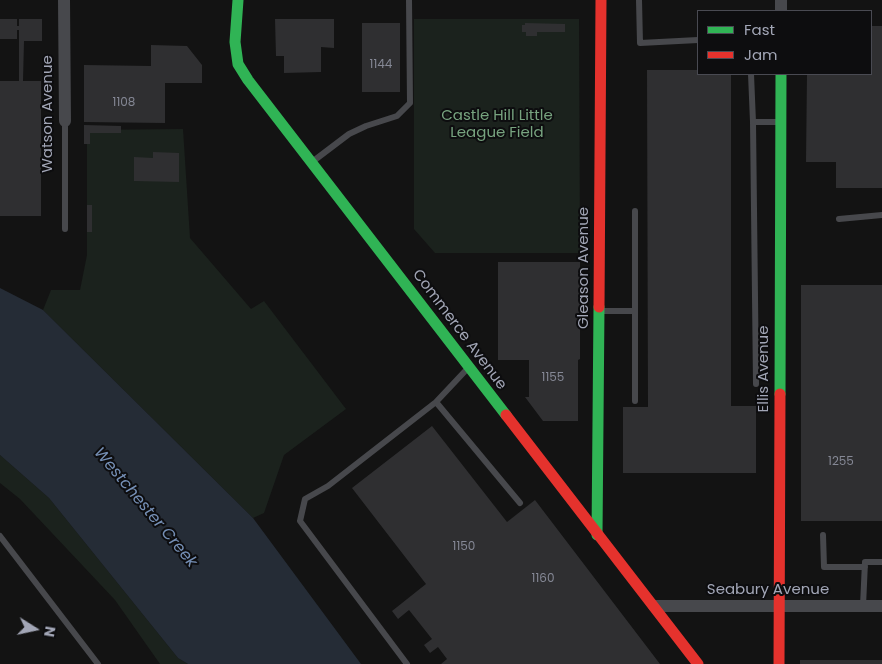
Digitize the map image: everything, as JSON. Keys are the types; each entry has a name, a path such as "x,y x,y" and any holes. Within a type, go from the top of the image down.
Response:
{"street":[{"name":"Watson Avenue","path":"64,0 65,121"},
{"name":"Commerce Avenue","path":"238,0 235,42 238,64 248,80 468,368 698,664"},
{"name":"Gleason Avenue","path":"597,535 601,0"},
{"name":"Ellis Avenue","path":"779,664 781,75"},
{"name":"Seabury Avenue","path":"654,606 882,606"}],"lane":[{"path":"311,163 349,134 366,126 397,116 410,103 408,0"},
{"path":"639,0 640,44 697,40"},
{"path":"751,75 756,384"},
{"name":"Watson Avenue","path":"65,121 65,229"},
{"path":"753,122 780,122"},
{"path":"635,211 635,402"},
{"path":"839,219 882,215"},
{"path":"598,311 635,311"},
{"path":"407,664 300,521 305,499 328,486 436,402 468,368"},
{"path":"436,402 520,503"},
{"path":"823,535 824,567 865,567"},
{"path":"0,536 96,664"},
{"path":"0,540 96,664"},
{"path":"863,606 865,562 882,562"}],"green space":[{"name":"Castle Hill Little League Field","path":"414,19 579,19 580,253 435,253 414,229"},
{"path":"183,129 190,238 251,309 264,301 346,409 284,455 264,513 253,518 43,310 51,290 80,290 87,255 87,130"},
{"path":"0,455 49,498 178,658 188,664 160,664 115,600 20,499 0,483"}],"water":[{"name":"Westchester Creek","path":"0,288 43,310 253,518 361,664 188,664 178,658 49,498 0,455"}],"building":[{"path":"0,19 17,19 17,26 19,26 19,19 42,19 42,41 24,41 23,81 41,81 41,216 0,216 0,81 19,81 19,30 17,30 17,39 0,39"},
{"path":"275,19 334,19 334,48 321,47 321,72 284,73 284,56 276,56"},
{"path":"362,23 400,23 400,92 362,92"},
{"path":"525,23 565,24 565,32 537,32 537,36 526,36 526,32 522,32 522,25 525,25"},
{"path":"872,26 882,26 882,188 836,188 836,162 806,162 807,75 872,75"},
{"path":"151,45 187,46 202,65 202,83 165,83 165,123 84,122 84,65 151,66"},
{"path":"647,70 697,70 697,75 731,75 731,406 756,406 756,473 623,473 623,407 648,407"},
{"path":"84,125 121,126 121,133 90,133 90,144 84,144"},
{"path":"153,152 179,153 179,182 134,181 134,157 153,158"},
{"path":"87,205 92,205 92,232 87,232"},
{"path":"498,262 580,262 578,421 543,421 525,397 529,397 529,360 498,360"},
{"path":"801,285 882,285 882,521 801,521"},
{"path":"432,426 507,522 535,500 660,664 441,664 447,659 438,647 430,653 424,645 432,639 409,610 398,619 392,611 426,584 352,488"},
{"path":"800,660 882,660 882,664 800,664"}],"traffic: fast":[{"path":"238,0 235,42 238,64 248,80 506,415"},
{"path":"780,394 781,75"},
{"path":"597,535 599,307"}],"traffic: jam":[{"path":"599,307 601,0"},
{"path":"779,664 780,394"},
{"path":"506,415 698,664"}]}
